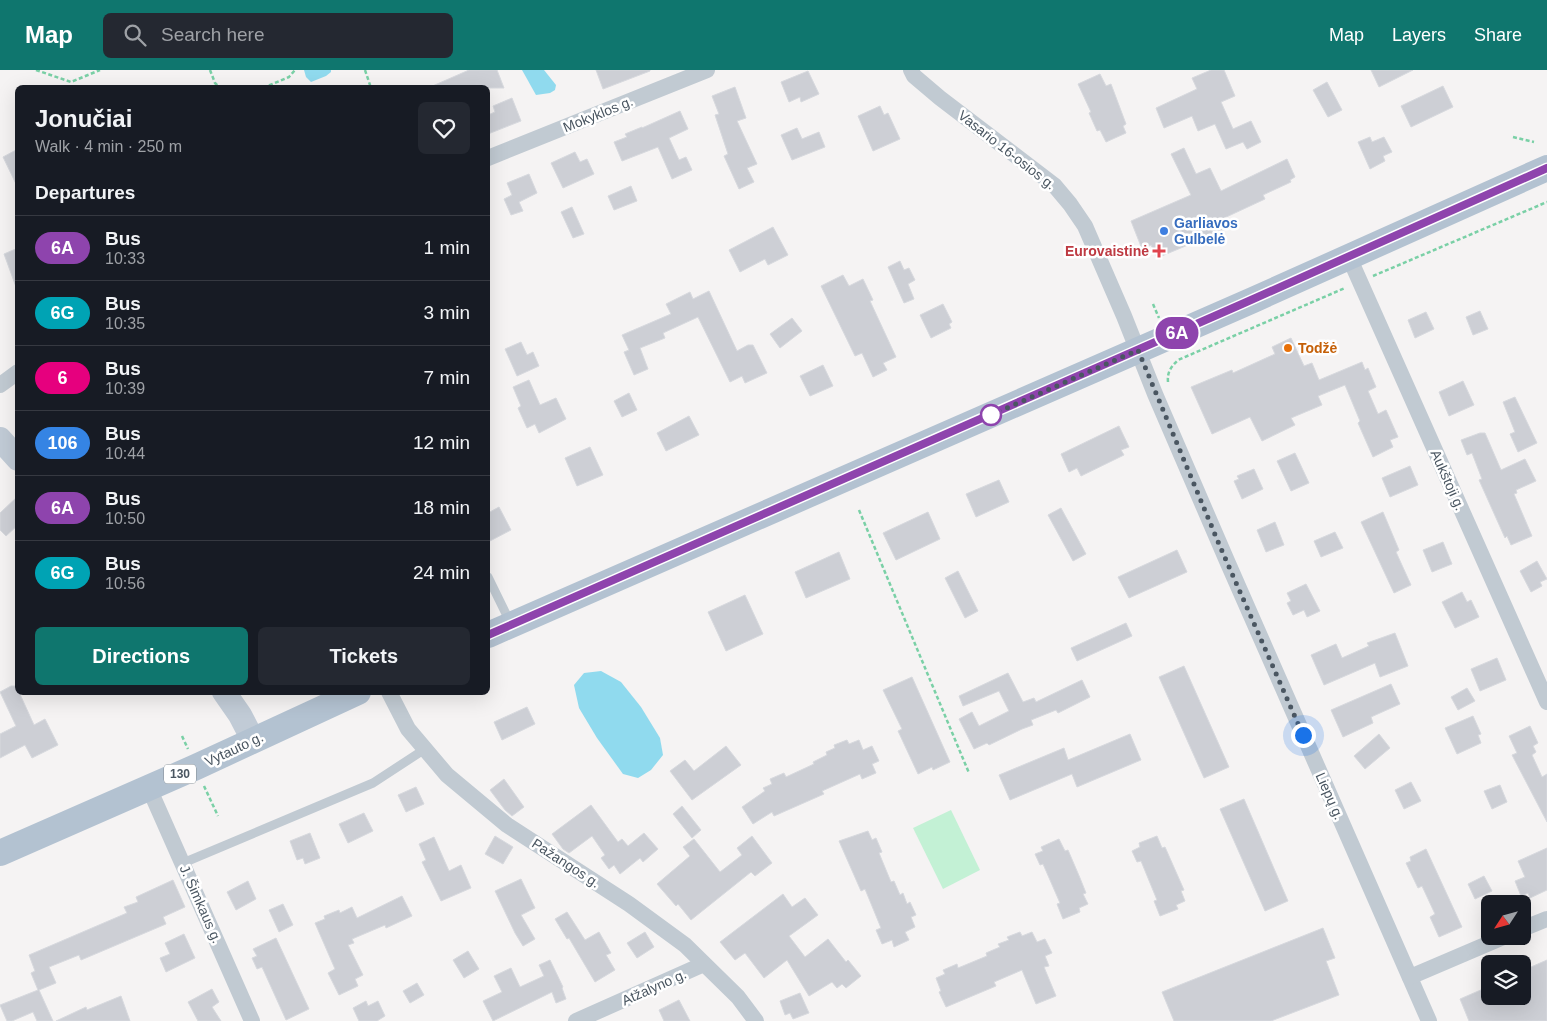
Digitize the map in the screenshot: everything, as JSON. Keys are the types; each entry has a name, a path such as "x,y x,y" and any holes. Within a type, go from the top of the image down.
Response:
{"main road":[{"path":"490,634 1349,257 1547,168"},
{"path":"0,439 15,456"},
{"path":"226,695 240,715 253,740"},
{"name":"Vytauto g.","path":"0,853 149,788 351,695"}],"street":[{"name":"Mokyklos g.","path":"490,157 707,70"},
{"name":"Vasario 16-osios g.","path":"911,70 914,76 940,98 1054,185 1070,204 1085,226 1138,350"},
{"name":"Aukštoji g.","path":"1349,257 1547,702"},
{"name":"Liepų g.","path":"1138,350 1155,394 1429,1021"},
{"path":"0,385 15,374"},
{"name":"Pažangos g.","path":"390,695 403,721 447,775 507,826 629,904 685,945 738,997 756,1021"},
{"name":"J. Šimkaus g.","path":"149,788 252,1021"},
{"path":"1531,925 1547,918"},
{"path":"1410,977 1485,945"},
{"name":"Atžalyno g.","path":"576,1021 704,964"}],"lane":[{"path":"490,581 511,625"},
{"path":"183,864 374,783 425,749"}],"path":[{"path":"36,70 71,82 100,70"},
{"path":"210,70 216,85"},
{"path":"272,85 289,78 295,70"},
{"path":"365,70 370,85"},
{"path":"1513,137 1534,142"},
{"path":"1155,394 1169,388 1168,376 1171,367 1178,360 1547,202"},
{"path":"858,510 969,772"}],"green space":[{"path":"951,810 980,870 943,889 913,828"}],"water":[{"path":"304,70 331,70 331,72 311,82 306,77"},
{"path":"522,70 544,70 556,85 555,90 550,93 536,95"},
{"path":"601,671 621,682 641,707 660,738 663,755 651,770 638,778 623,774 597,738 579,708 574,685 584,673"}],"building":[{"path":"469,70 497,70 504,88 490,88 490,85 435,85"},
{"path":"596,70 650,70 650,71 603,89"},
{"path":"1211,70 1224,70 1235,96 1221,102 1233,129 1251,121 1261,142 1247,149 1243,142 1226,149 1215,124 1198,131 1192,116 1164,128 1156,108 1197,89 1192,78"},
{"path":"1371,70 1413,70 1379,87"},
{"path":"808,71 819,94 801,102 800,97 789,102 781,82"},
{"path":"1100,74 1106,86 1111,84 1126,124 1123,126 1126,133 1106,142 1100,130 1097,131 1089,113 1091,112 1078,84"},
{"path":"1327,82 1342,110 1328,117 1313,90"},
{"path":"1443,86 1453,107 1411,127 1401,106"},
{"path":"735,87 746,118 737,121 757,164 747,168 754,182 739,189 724,156 728,154 715,115 719,114 712,96"},
{"path":"512,98 521,121 490,133 490,114 495,112 493,106"},
{"path":"880,106 884,115 888,113 900,139 873,151 858,116"},
{"path":"680,111 688,129 669,138 679,160 686,157 692,170 672,179 658,147 622,161 614,142 627,137 625,134"},
{"path":"797,128 802,139 819,132 825,147 792,160 781,135"},
{"path":"1370,137 1372,142 1384,137 1392,152 1383,156 1385,161 1370,169 1358,142"},
{"path":"1184,148 1196,174 1210,168 1221,191 1287,159 1295,177 1290,180 1291,182 1263,195 1265,199 1222,219 1226,229 1157,258 1151,245 1142,249 1131,221 1191,195 1171,154"},
{"path":"15,151 15,182 3,157"},
{"path":"575,152 580,162 587,159 594,174 563,188 551,163"},
{"path":"529,174 537,193 519,202 523,211 511,215 504,199 512,195 507,183"},
{"path":"631,186 637,201 614,210 608,196"},
{"path":"572,207 584,234 573,238 561,212"},
{"path":"773,227 788,255 768,265 765,259 740,272 729,250"},
{"path":"15,249 15,284 4,254"},
{"path":"900,261 904,270 909,268 915,280 908,284 914,299 904,303 888,267"},
{"path":"843,275 849,286 863,279 873,300 870,301 896,357 883,363 887,370 873,377 862,353 855,356 821,286"},
{"path":"709,291 737,351 748,345 753,345 767,373 745,383 742,376 730,382 698,317 663,333 665,338 640,348 648,369 634,375 624,352 629,350 622,335 671,314 666,304 690,292 693,299"},
{"path":"943,304 952,322 949,324 951,328 931,338 920,315"},
{"path":"1480,311 1488,329 1473,335 1466,317"},
{"path":"1426,312 1434,329 1415,338 1408,320"},
{"path":"792,318 802,331 780,348 770,334"},
{"path":"1291,338 1304,366 1312,363 1319,380 1362,362 1365,370 1368,368 1376,387 1368,391 1378,414 1386,410 1398,437 1390,440 1393,447 1373,457 1358,423 1360,421 1345,385 1318,396 1322,405 1291,418 1295,425 1262,441 1250,417 1212,434 1191,387 1232,370 1233,373 1275,354 1272,347"},
{"path":"521,342 527,355 533,352 539,366 517,376 505,349"},
{"path":"823,365 833,386 810,396 800,376"},
{"path":"529,380 540,405 556,398 566,419 539,433 535,424 527,428 518,408 521,406 513,387"},
{"path":"1463,381 1474,405 1449,416 1439,392"},
{"path":"629,393 637,410 622,417 614,401"},
{"path":"1515,397 1537,443 1518,452 1510,434 1515,432 1503,402"},
{"path":"689,416 699,435 666,451 657,433"},
{"path":"1119,426 1129,447 1121,450 1124,455 1081,476 1077,468 1069,472 1061,454"},
{"path":"1485,433 1501,470 1525,459 1536,481 1516,490 1517,493 1514,494 1532,536 1511,545 1507,536 1505,538 1479,480 1482,479 1472,453 1467,455 1461,440"},
{"path":"590,447 603,475 577,486 565,458"},
{"path":"1295,453 1309,483 1291,491 1277,461"},
{"path":"1410,466 1418,485 1390,497 1382,478"},
{"path":"1254,469 1263,489 1242,499 1234,481 1239,479 1237,476"},
{"path":"999,480 1009,502 976,517 966,494"},
{"path":"15,499 15,528 6,536 0,530 0,513"},
{"path":"499,507 511,530 490,541 490,512"},
{"path":"1061,508 1086,554 1073,561 1048,515"},
{"path":"928,512 940,539 896,560 883,533"},
{"path":"1383,512 1399,550 1396,552 1411,585 1394,593 1361,522"},
{"path":"1275,522 1284,545 1266,552 1257,530"},
{"path":"1335,532 1343,548 1321,557 1314,541"},
{"path":"1443,542 1452,564 1432,572 1423,550"},
{"path":"1177,550 1187,572 1129,598 1118,577"},
{"path":"839,552 850,579 806,598 795,572"},
{"path":"1537,561 1547,579 1540,582 1542,586 1531,592 1520,571"},
{"path":"958,571 978,611 965,618 945,578"},
{"path":"1306,584 1320,611 1307,617 1304,610 1293,615 1287,603 1291,601 1287,593"},
{"path":"1462,592 1467,602 1471,600 1479,617 1455,628 1442,602"},
{"path":"745,595 763,634 726,651 708,612"},
{"path":"1126,623 1132,636 1077,661 1071,648"},
{"path":"1395,633 1408,666 1380,677 1375,663 1324,685 1311,655 1336,644 1342,658 1369,646 1367,643"},
{"path":"1497,658 1506,680 1480,691 1471,669"},
{"path":"1184,666 1229,767 1204,778 1159,677"},
{"path":"1008,673 1023,702 1034,698 1036,702 1082,680 1090,697 1058,713 1056,710 1031,720 1033,725 989,745 987,743 974,749 959,719 972,712 979,726 1009,711 999,691 963,706 959,696"},
{"path":"912,677 950,762 933,770 932,767 918,774 898,731 902,729 883,690"},
{"path":"1391,684 1400,704 1371,717 1373,723 1343,737 1331,710"},
{"path":"15,686 15,695 20,695 34,725 45,719 58,745 32,758 25,745 0,758 0,734 16,726 0,692"},
{"path":"1467,688 1475,701 1458,710 1451,697"},
{"path":"527,707 535,724 502,740 494,722"},
{"path":"1473,716 1481,734 1478,735 1481,743 1457,754 1445,728"},
{"path":"1530,726 1538,743 1533,746 1536,752 1532,755 1542,777 1547,774 1547,822 1512,755 1517,753 1509,736"},
{"path":"1130,734 1141,760 1077,787 1072,774 1010,800 999,775 1064,748 1068,760"},
{"path":"1379,734 1390,748 1365,769 1354,756"},
{"path":"847,740 849,744 859,740 863,750 872,746 879,761 872,764 876,773 862,779 860,774 822,791 824,794 774,816 772,812 753,824 742,807 765,791 763,788 772,784 770,779 784,773 786,777 814,764 813,762 827,755 826,752 835,748 834,745"},
{"path":"726,746 741,765 692,800 670,771 685,760 694,771"},
{"path":"504,779 524,807 512,816 490,790"},
{"path":"1411,782 1421,801 1404,809 1395,790"},
{"path":"1500,785 1507,802 1492,809 1484,791"},
{"path":"416,787 424,804 406,812 398,795"},
{"path":"1244,799 1288,901 1265,911 1220,809"},
{"path":"591,805 618,842 622,839 628,846 644,833 658,849 643,862 640,858 620,874 614,865 609,869 601,858 605,855 592,836 569,853 563,849 552,834"},
{"path":"682,806 701,830 692,838 673,814"},
{"path":"364,813 373,831 348,843 339,824"},
{"path":"868,831 872,840 876,838 882,852 879,853 891,882 894,881 900,895 903,893 907,904 910,902 916,915 911,917 915,927 905,932 909,940 894,947 892,940 882,944 876,930 881,928 865,889 861,891 839,841"},
{"path":"310,833 320,858 305,864 303,858 297,860 290,841"},
{"path":"495,836 513,847 503,864 485,854"},
{"path":"752,836 772,863 755,876 751,872 691,920 678,904 676,906 657,884 690,856 683,847 694,839 720,872 742,855 737,848"},
{"path":"1157,836 1162,848 1165,847 1184,890 1181,891 1185,901 1176,905 1178,909 1160,916 1154,901 1157,900 1141,861 1137,862 1132,851 1140,847 1139,843"},
{"path":"434,837 449,871 461,865 471,888 441,901 422,862 426,860 419,844"},
{"path":"1059,839 1065,851 1068,850 1086,893 1083,894 1088,904 1079,908 1080,912 1063,919 1057,904 1060,903 1043,864 1040,865 1035,854 1043,851 1041,847"},
{"path":"1547,848 1547,890 1531,898 1528,893 1521,895 1515,881 1525,877 1518,861"},
{"path":"1426,849 1462,927 1439,937 1430,917 1435,914 1422,886 1418,888 1406,863 1411,861 1410,857"},
{"path":"1484,876 1492,891 1475,899 1468,884"},
{"path":"521,879 535,908 521,915 535,939 523,946 495,891"},
{"path":"173,880 185,907 163,917 166,924 81,960 79,955 49,967 56,983 39,990 53,1021 37,1021 33,1012 12,1021 7,1021 0,1005 38,990 31,973 35,971 29,955 127,913 124,907 138,902 136,897"},
{"path":"248,881 256,899 236,910 227,892"},
{"path":"783,894 792,907 805,898 818,915 789,936 805,957 828,939 846,962 848,960 861,976 846,988 842,984 837,988 832,982 809,996 787,960 764,978 745,953 735,960 720,942"},
{"path":"402,896 412,916 386,928 385,925 352,939 354,943 348,945 363,975 355,979 358,986 339,995 328,973 335,969 315,923 325,919 324,916 339,910 340,913 352,907 357,918"},
{"path":"283,904 293,925 279,932 269,910"},
{"path":"567,912 585,940 599,932 611,953 606,955 615,970 595,982 569,938 567,939 555,919"},
{"path":"1323,928 1335,958 1326,961 1339,995 1271,1021 1174,1021 1162,992"},
{"path":"645,932 654,947 637,958 627,943"},
{"path":"1020,932 1022,936 1032,932 1037,942 1045,939 1052,953 1045,956 1049,966 1044,967 1056,996 1036,1004 1022,970 994,982 996,986 946,1007 939,992 941,991 936,978 945,974 943,970 957,964 958,968 987,956 986,953 1000,947 998,944 1009,940 1007,937"},
{"path":"184,934 195,958 166,972 160,958 170,954 165,943"},
{"path":"276,938 309,1009 286,1020 262,967 257,969 252,958 257,956 253,949"},
{"path":"468,951 479,969 464,978 453,960"},
{"path":"550,960 563,987 566,999 556,1003 552,992 493,1021 483,1001 502,992 494,976 511,968 520,987 544,976 539,965"},
{"path":"1547,960 1547,1021 1469,1021 1460,999 1481,990 1481,1005 1531,1005 1531,967"},
{"path":"417,983 424,995 410,1003 403,991"},
{"path":"212,989 219,1002 212,1007 221,1021 198,1021 188,1002"},
{"path":"800,993 809,1013 793,1019 790,1013 785,1015 780,1001"},
{"path":"121,996 130,1021 56,1021 86,1007 87,1010"},
{"path":"679,1000 690,1021 664,1021 659,1010"},
{"path":"366,1001 368,1006 378,1001 385,1016 377,1021 359,1021 353,1008"}],"bus line":[{"name":"6A","path":"490,634 1547,168"}],"place":[{"name":"Garliavos Gulbelė","path":"1164,231"},
{"name":"Eurovaistinė","path":"1159,251"},
{"name":"Todžė","path":"1288,348"}],"route":[{"path":"991,415 1138,350 1219,544 1303,735"}]}
